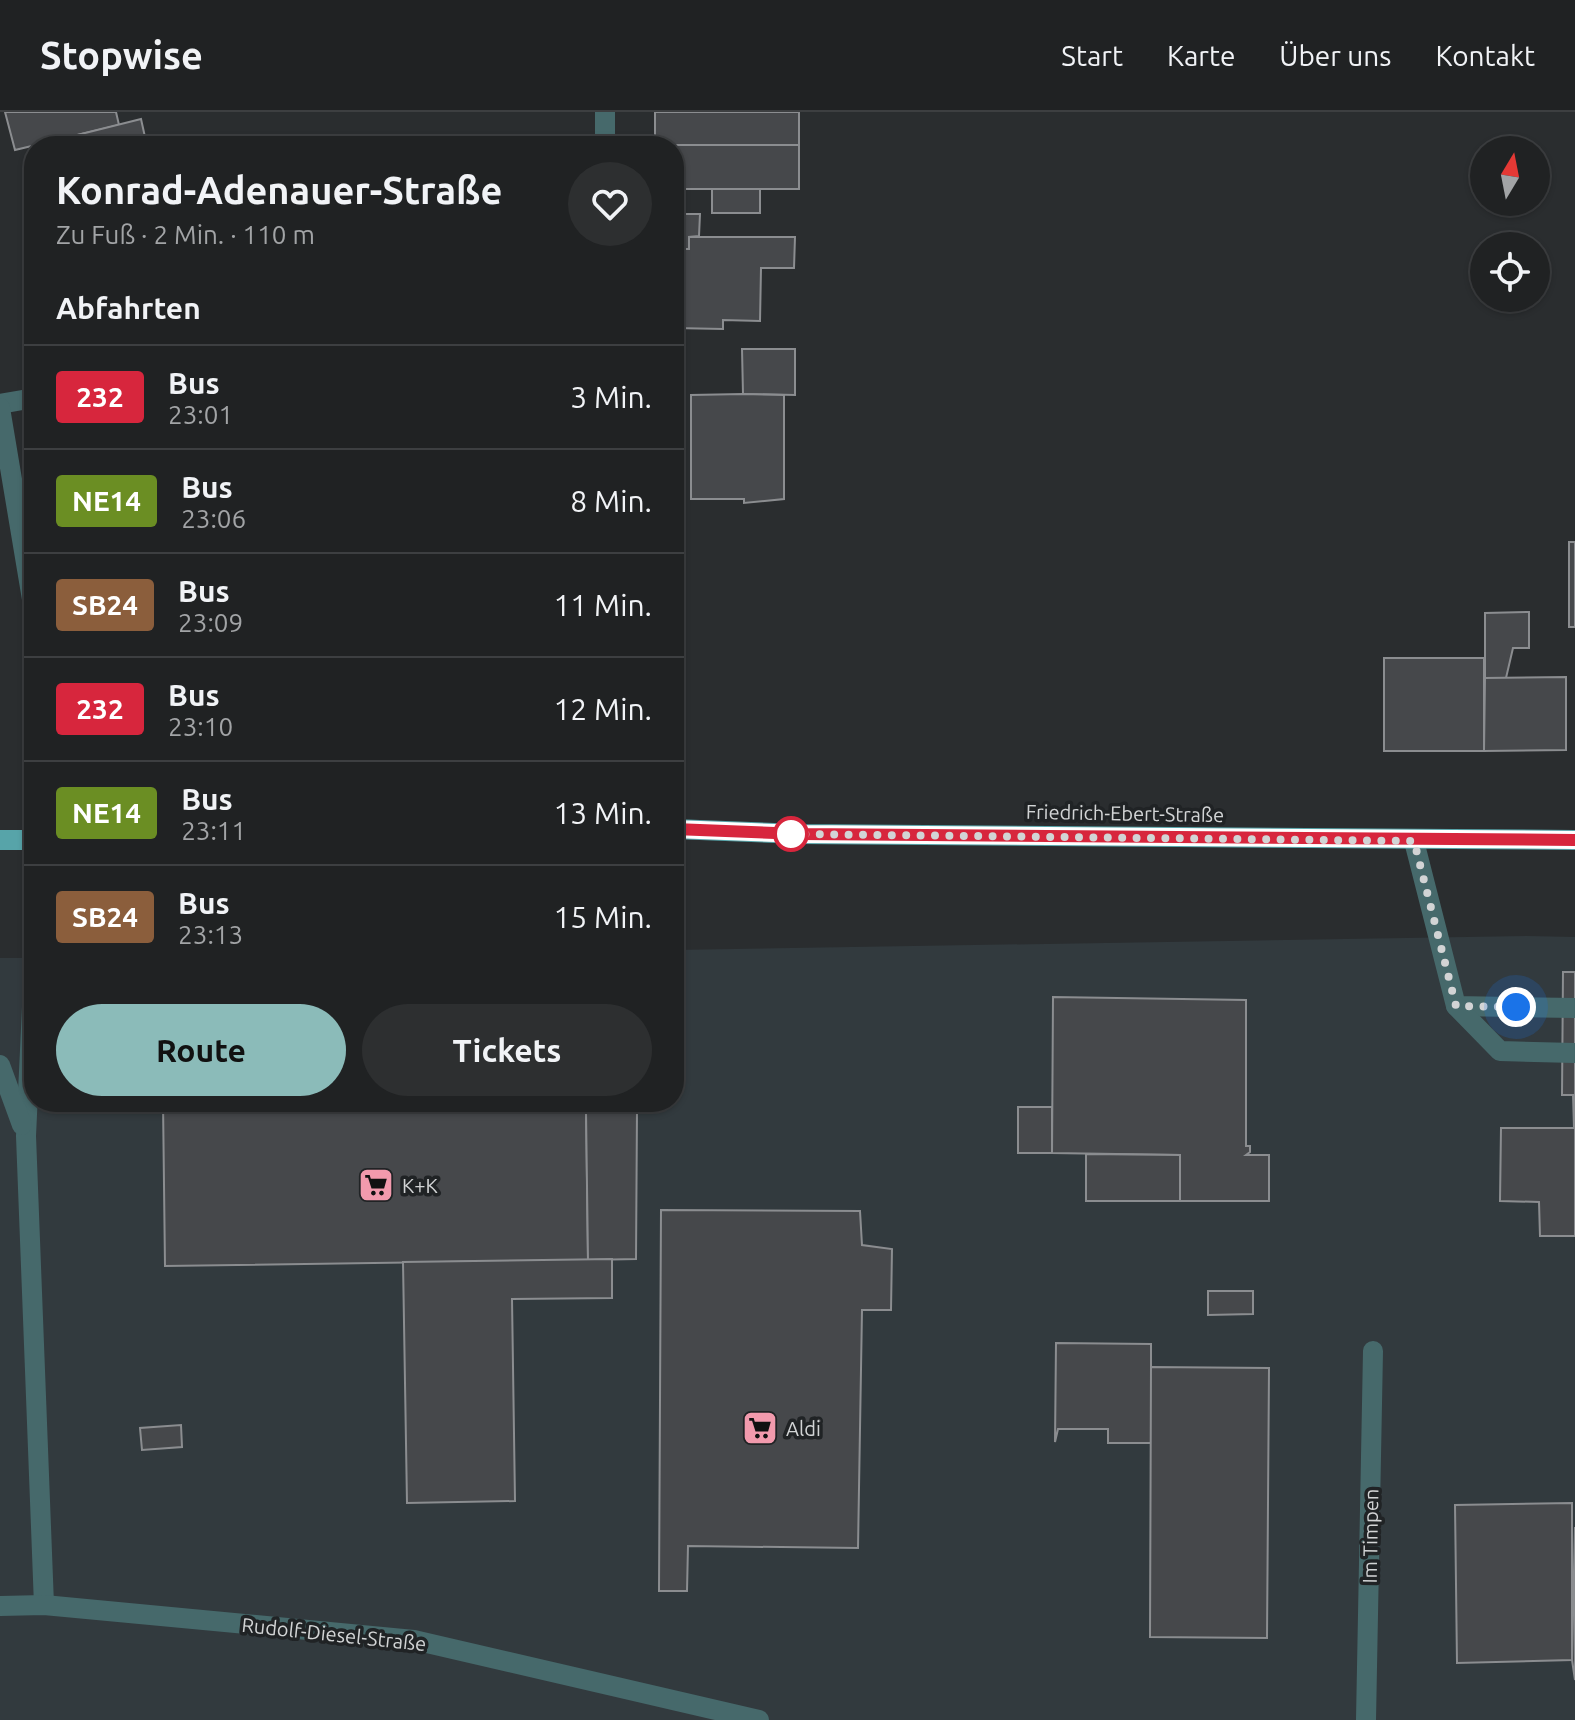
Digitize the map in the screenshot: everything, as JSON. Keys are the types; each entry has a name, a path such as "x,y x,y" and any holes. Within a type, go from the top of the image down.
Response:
{"main road":[{"name":"Friedrich-Ebert-Straße","path":"684,829 800,834 1575,840"},
{"path":"0,840 24,840"}],"street":[{"path":"605,112 605,136"},
{"path":"24,400 0,406 24,551"},
{"path":"1414,841 1456,1006 1500,1051 1575,1053"},
{"path":"1456,1006 1575,1008"},
{"path":"0,1065 26,1136"},
{"path":"27,1112 44,1605"},
{"name":"Im Timpen","path":"1366,1720 1373,1351"},
{"name":"Rudolf-Diesel-Straße","path":"0,1606 44,1605 414,1640 759,1720"}],"shaded area":[{"path":"1575,937 1575,1720 0,1720 0,958 24,958 24,1112 684,1112 684,950"}],"building":[{"path":"5,112 116,112 119,125 73,136 24,136 24,148 15,150"},
{"path":"655,112 799,112 799,145 684,145 684,136 655,136"},
{"path":"141,119 145,136 73,136"},
{"path":"684,145 799,145 799,189 684,189"},
{"path":"712,189 760,189 760,213 712,213"},
{"path":"684,214 700,214 699,236 689,237 689,249 684,249"},
{"path":"689,237 795,237 794,268 761,268 760,321 723,320 723,329 684,328 684,249 689,249"},
{"path":"742,349 795,349 795,395 743,394"},
{"path":"691,395 784,395 784,499 744,503 744,499 691,499"},
{"path":"1569,542 1575,542 1575,627 1569,627"},
{"path":"1529,612 1529,648 1513,648 1506,678 1485,678 1485,613"},
{"path":"1384,658 1484,658 1484,751 1384,751"},
{"path":"1566,677 1566,750 1484,751 1485,678"},
{"path":"1563,972 1575,972 1575,1095 1562,1095"},
{"path":"1053,997 1246,1000 1246,1146 1250,1146 1250,1152 1246,1155 1269,1155 1269,1201 1180,1201 1180,1155 1052,1153"},
{"path":"1575,1095 1575,1236 1540,1236 1539,1202 1500,1201 1501,1128 1574,1128"},
{"path":"1018,1107 1052,1107 1052,1153 1018,1153"},
{"name":"K+K","path":"163,1112 586,1112 588,1260 165,1266"},
{"path":"586,1112 637,1112 636,1259 588,1260"},
{"path":"1086,1154 1180,1155 1180,1201 1086,1201"},
{"name":"Aldi","path":"661,1210 860,1211 862,1245 892,1249 891,1310 862,1310 858,1548 688,1546 687,1591 659,1591"},
{"path":"612,1259 612,1298 512,1299 515,1501 407,1503 403,1262"},
{"path":"1208,1291 1253,1291 1253,1314 1208,1315"},
{"path":"1056,1343 1151,1344 1151,1443 1108,1443 1108,1429 1058,1429 1055,1442"},
{"path":"1151,1367 1269,1368 1267,1638 1150,1637"},
{"path":"181,1425 182,1447 142,1450 140,1428"},
{"path":"1572,1503 1572,1660 1457,1663 1455,1505"},
{"path":"1575,1527 1575,1680 1572,1660"}],"bus line":[{"name":"232","path":"684,829 800,834 1575,840"}],"place":[{"name":"K+K","path":"376,1185"},
{"name":"Aldi","path":"760,1428"}],"route":[{"path":"791,834 1414,841 1456,1006 1516,1007"}]}
